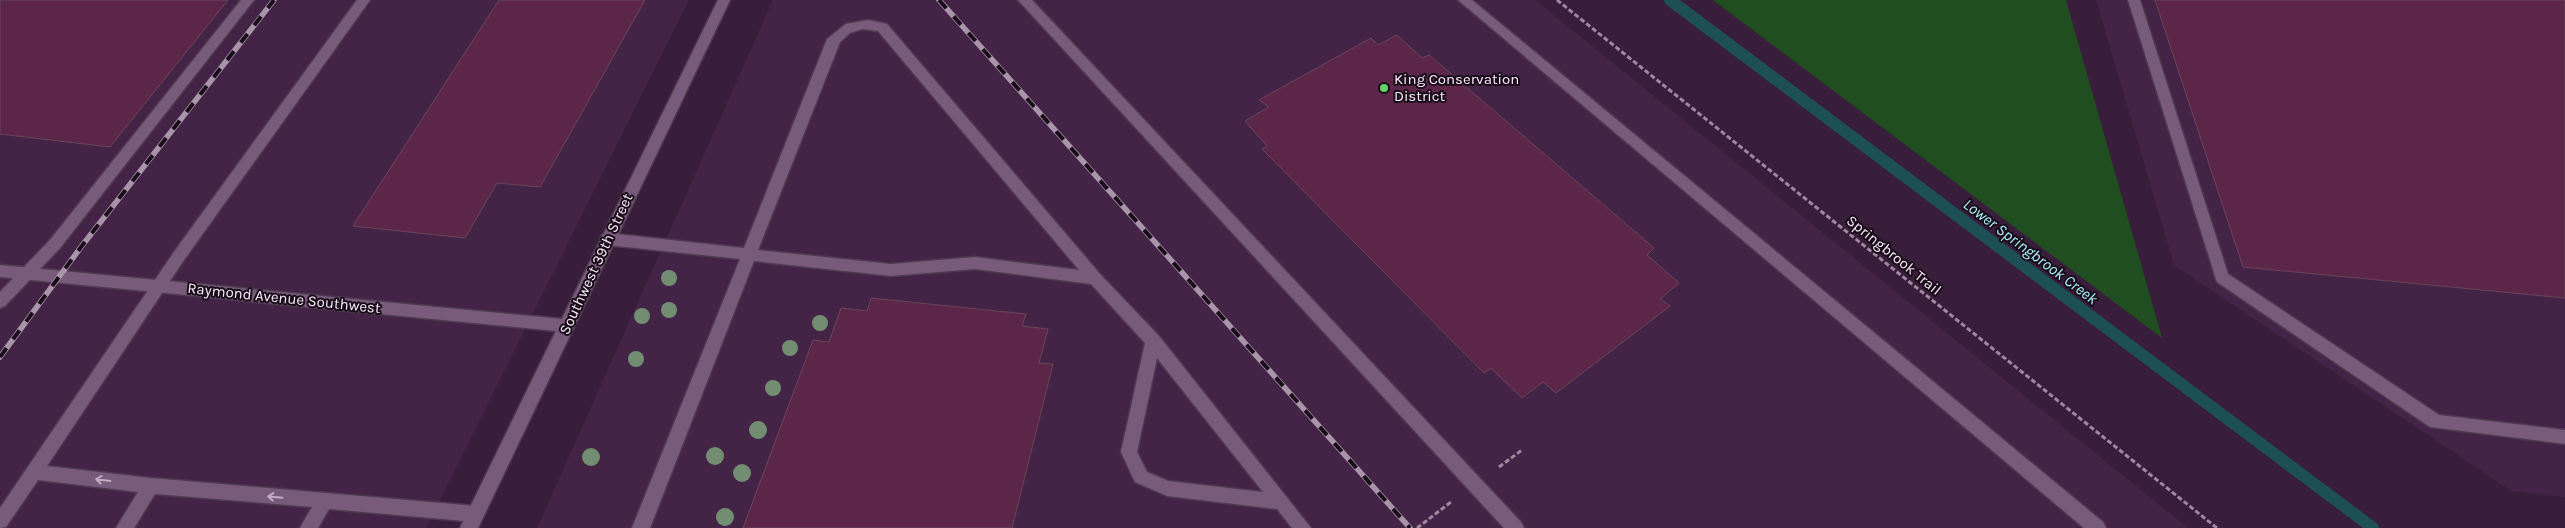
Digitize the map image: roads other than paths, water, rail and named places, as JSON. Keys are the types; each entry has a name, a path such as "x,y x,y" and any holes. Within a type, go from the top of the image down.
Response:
{"street":[{"path":"0,302 29,274 55,244 248,0"},
{"path":"0,522 132,323 161,286 179,256 364,0"},
{"name":"Southwest 39th Street","path":"473,521 724,0"},
{"path":"1024,0 1509,526"},
{"path":"1464,0 2097,528"},
{"path":"2134,0 2222,278 2436,422 2565,437"},
{"path":"641,528 834,39 846,28 868,24 882,27 1095,278 1153,341 1302,528"},
{"path":"608,239 891,270 975,263 1095,278"},
{"name":"Raymond Avenue Southwest","path":"0,271 567,326"},
{"path":"1153,341 1129,452 1141,477 1167,488 1280,502"},
{"path":"34,472 151,486 324,502 473,521"},
{"path":"125,528 151,486"},
{"path":"309,528 324,502"}],"waterway":[{"name":"Lower Springbrook Creek","path":"1670,0 2373,528"}],"railway":[{"path":"0,357 81,247 274,0"},
{"path":"939,0 1410,528"}],"place":[{"name":"King Conservation District","path":"1384,88"}]}
